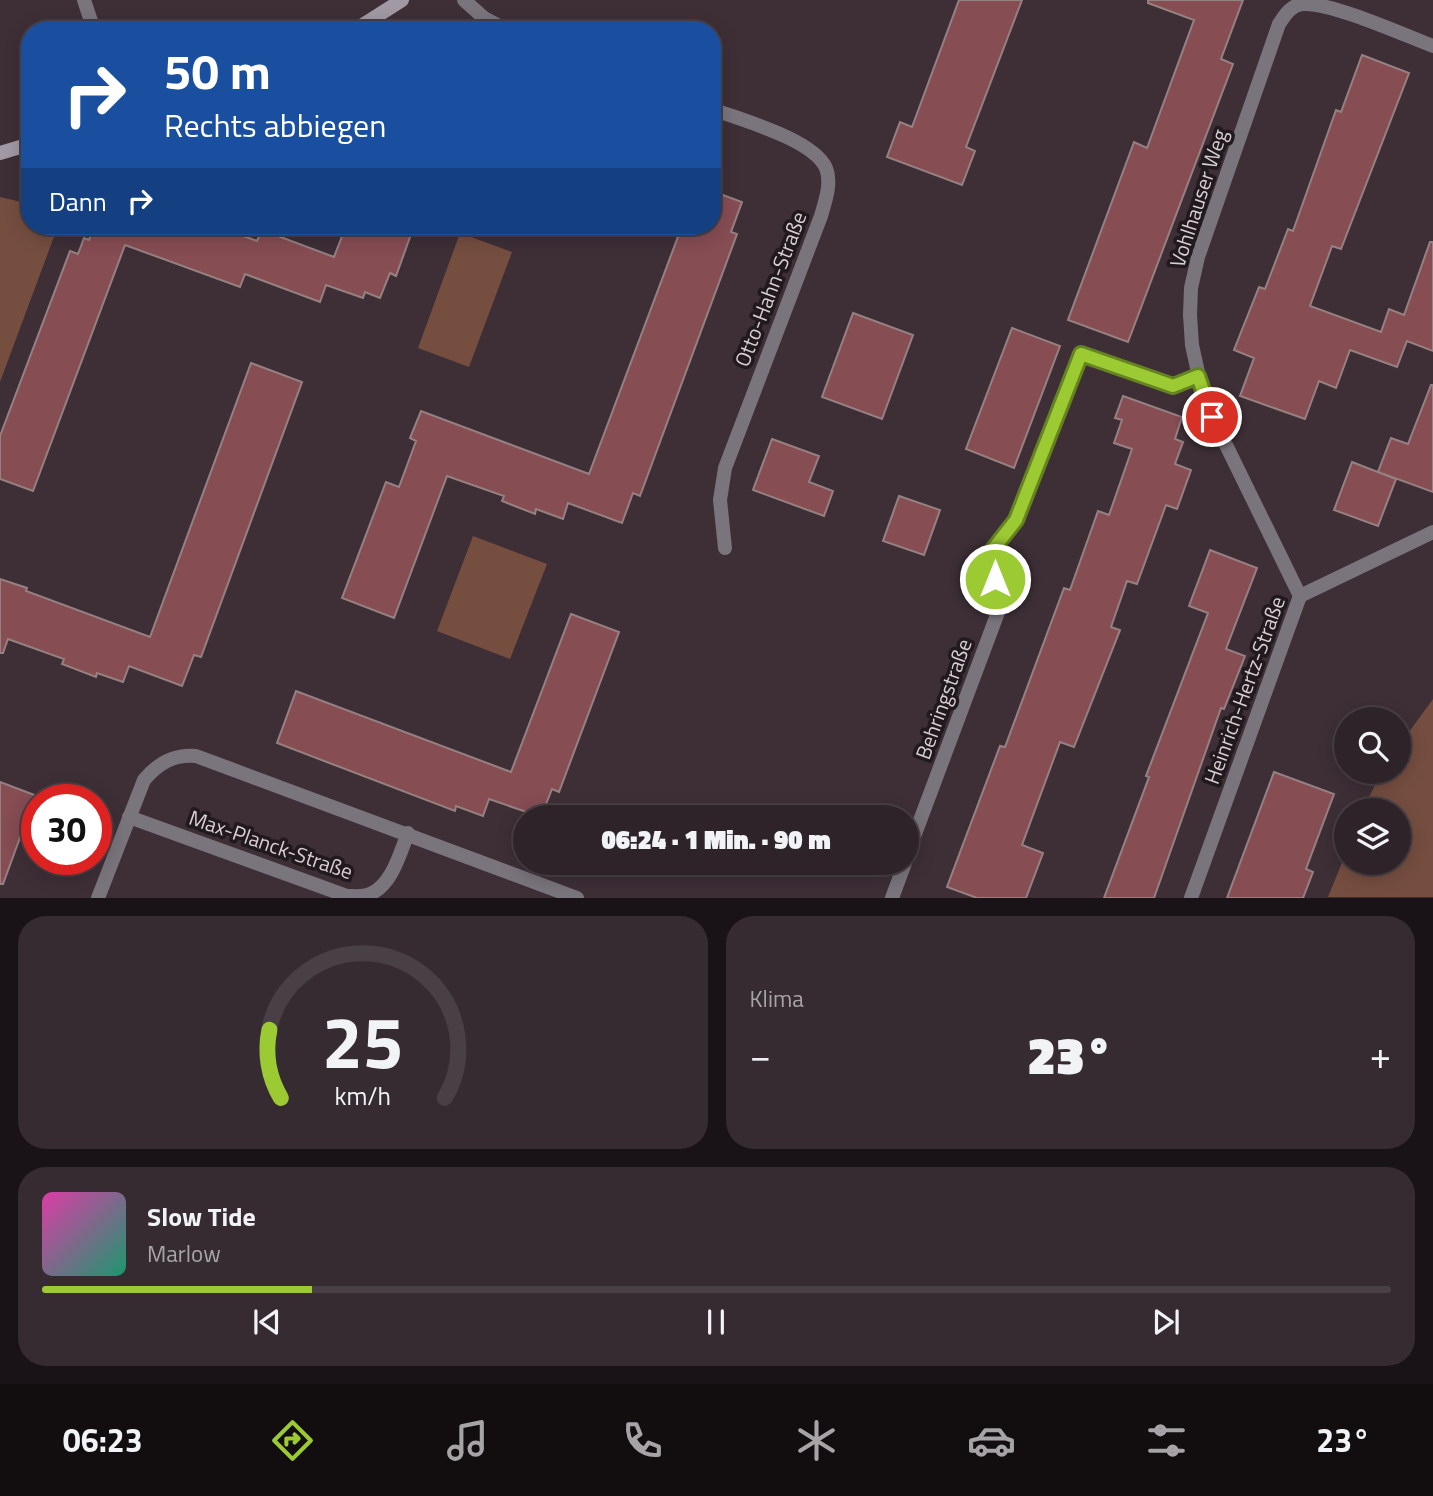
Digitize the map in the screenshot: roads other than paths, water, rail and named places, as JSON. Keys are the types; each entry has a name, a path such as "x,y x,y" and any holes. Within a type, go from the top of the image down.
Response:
{"street":[{"path":"84,0 91,21"},
{"path":"369,21 402,0"},
{"path":"464,0 490,21"},
{"path":"1290,4 1320,6 1356,16 1433,46"},
{"name":"Vohlhauser Weg","path":"1290,4 1279,24 1198,257 1191,288 1189,315 1192,345 1205,400 1300,596"},
{"name":"Otto-Hahn-Straße","path":"721,112 792,140 816,155 826,169 828,191 821,216 725,468 720,500 725,548"},
{"path":"0,153 21,147"},
{"name":"Behringstraße","path":"919,825 1000,607 991,552 1016,520 1081,354 1173,386 1198,376"},
{"name":"Heinrich-Hertz-Straße","path":"1191,898 1300,596 1433,532"},
{"path":"98,898 144,780 164,761 185,755 196,756 408,833 577,898"},
{"name":"Max-Planck-Straße","path":"129,817 348,896 370,895 385,883 408,833"},
{"name":"Behringstraße","path":"892,898 900,875"}]}
